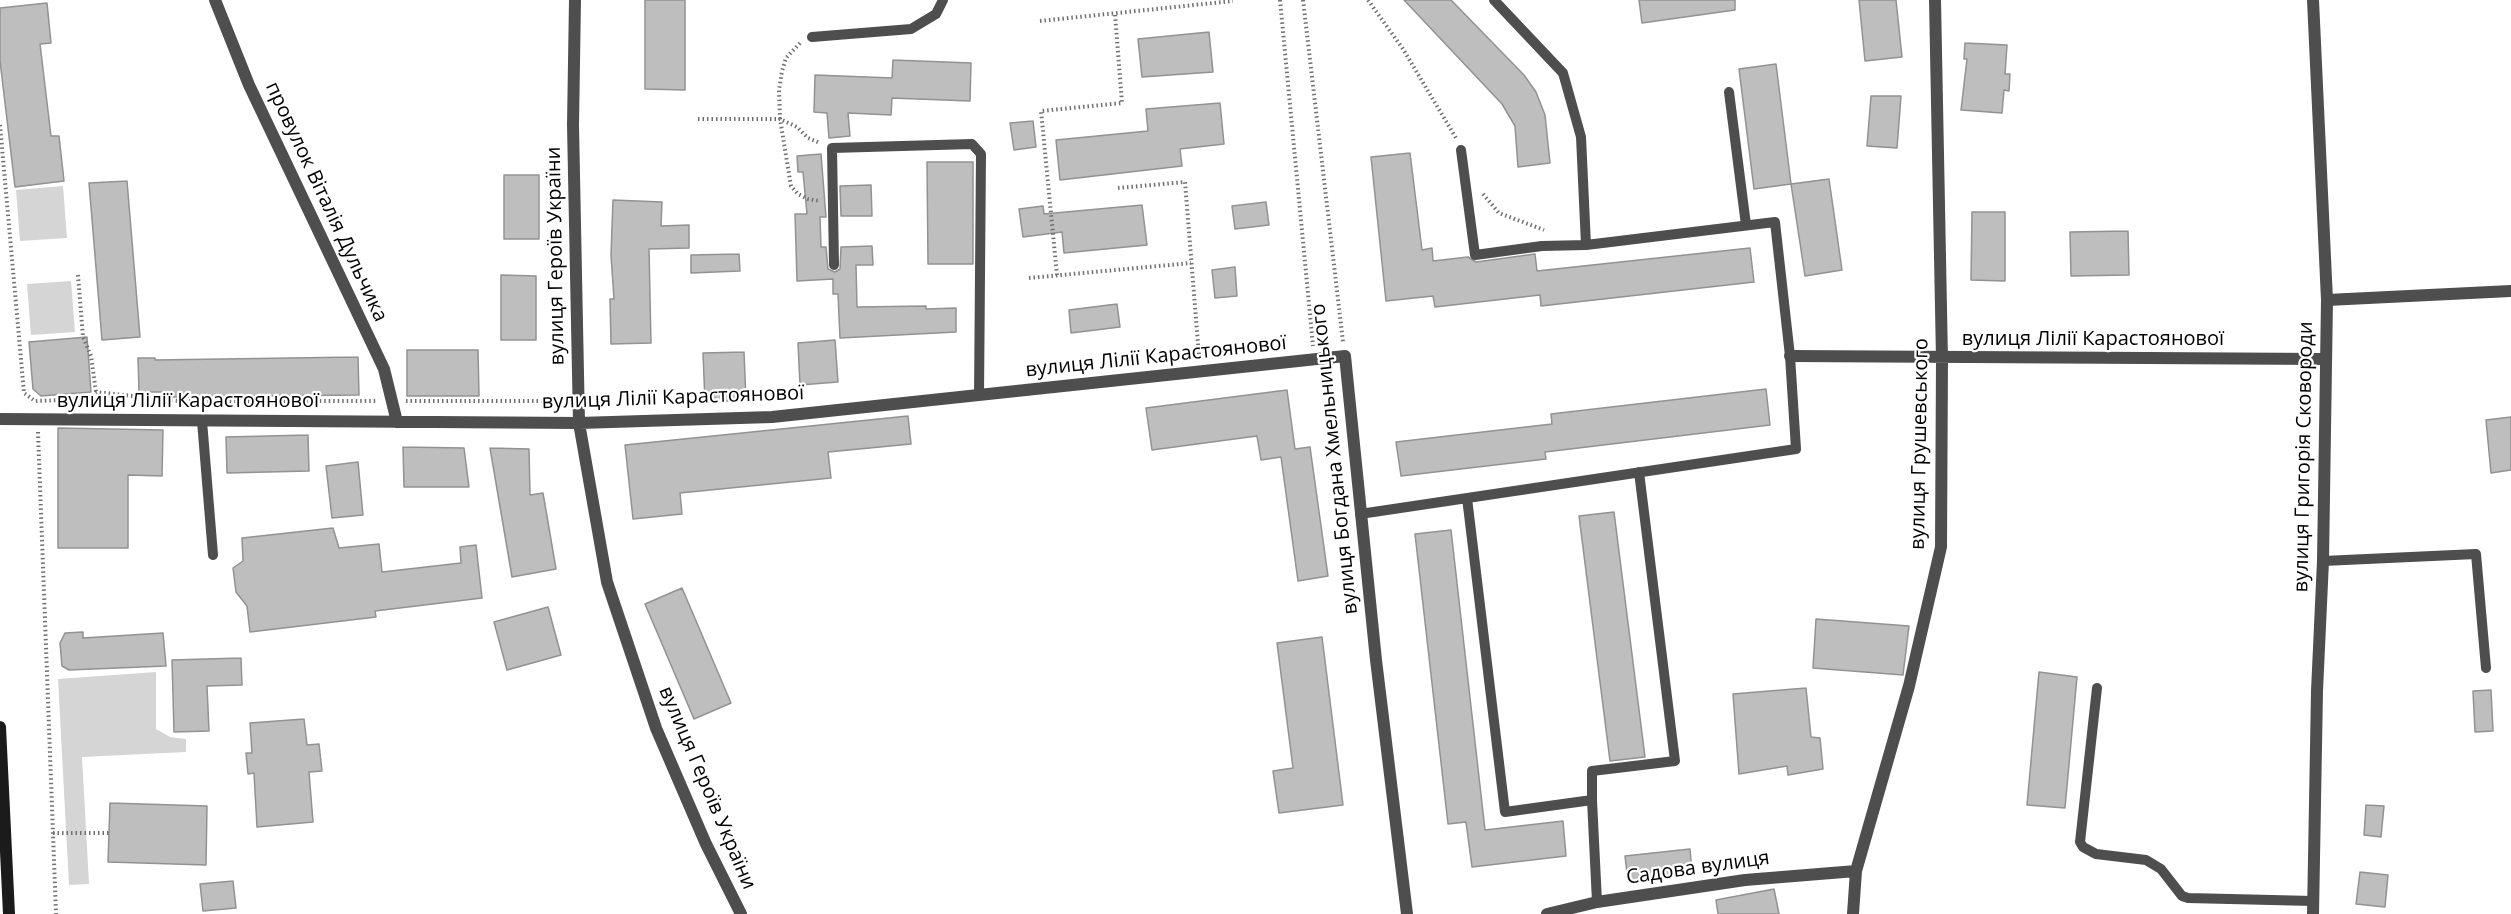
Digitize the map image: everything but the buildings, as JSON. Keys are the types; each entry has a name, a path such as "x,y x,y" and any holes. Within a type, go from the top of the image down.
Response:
{"street":[{"name":"провулок Віталія Дульчика","path":"215,0 249,85 384,369 396,422"},
{"name":"вулиця Героїв України","path":"574,0 573,125 579,423 607,582 656,728 706,844 741,914"},
{"name":"вулиця Грушевського","path":"1853,914 1856,871 1909,686 1941,547 1942,358 1935,0"},
{"name":"вулиця Григорія Сковороди","path":"2313,0 2327,300 2323,561 2317,691 2313,914"},
{"path":"2327,300 2511,291"},
{"name":"вулиця Лілії Карастоянової","path":"0,419 579,423 772,417 1345,356"},
{"name":"вулиця Богдана Хмельницького","path":"1345,356 1360,514 1407,914"},
{"name":"вулиця Лілії Карастоянової","path":"1790,357 2325,359"},
{"path":"0,728 9,914"},
{"name":"Садова вулиця","path":"1547,914 1597,908 1745,880 1856,871"}],"lane":[{"path":"812,37 911,29 936,14 943,0"},
{"path":"1494,0 1563,73 1581,137 1586,245"},
{"path":"1729,92 1746,225"},
{"path":"834,265 832,148 972,144 981,154 979,396"},
{"path":"1360,514 1796,449 1790,357 1775,222 1586,245 1542,246 1475,255 1461,150"},
{"path":"202,421 213,555"},
{"path":"1597,908 1592,771 1675,761 1639,472"},
{"path":"1467,498 1505,813 1592,800"},
{"path":"2323,561 2476,554 2486,668"},
{"path":"2097,688 2080,842 2083,847 2096,854 2146,860 2161,869 2182,896 2188,898 2313,901"}],"path":[{"path":"1280,0 1315,360"},
{"name":"вулиця Богдана Хмельницького","path":"1303,0 1345,356"},
{"path":"1040,21 1233,2"},
{"path":"1057,275 1041,111 1122,103 1115,14"},
{"path":"812,37 797,44 786,58 779,90 780,119 790,186 808,200 833,203"},
{"path":"698,119 780,119 797,127 808,138 832,148"},
{"path":"0,125 24,393 35,401 91,399 96,392 91,356 83,337 78,275"},
{"path":"1118,188 1185,182 1200,372"},
{"path":"1029,278 1191,263"},
{"path":"96,392 180,401 578,401"},
{"path":"38,427 56,914"},
{"path":"53,833 109,833"}],"shaded area":[{"path":"63,186 67,238 20,241 16,190"},
{"path":"71,281 75,332 31,335 27,284"},
{"path":"156,672 156,729 170,737 186,739 186,752 82,757 89,884 69,885 58,679"}]}
